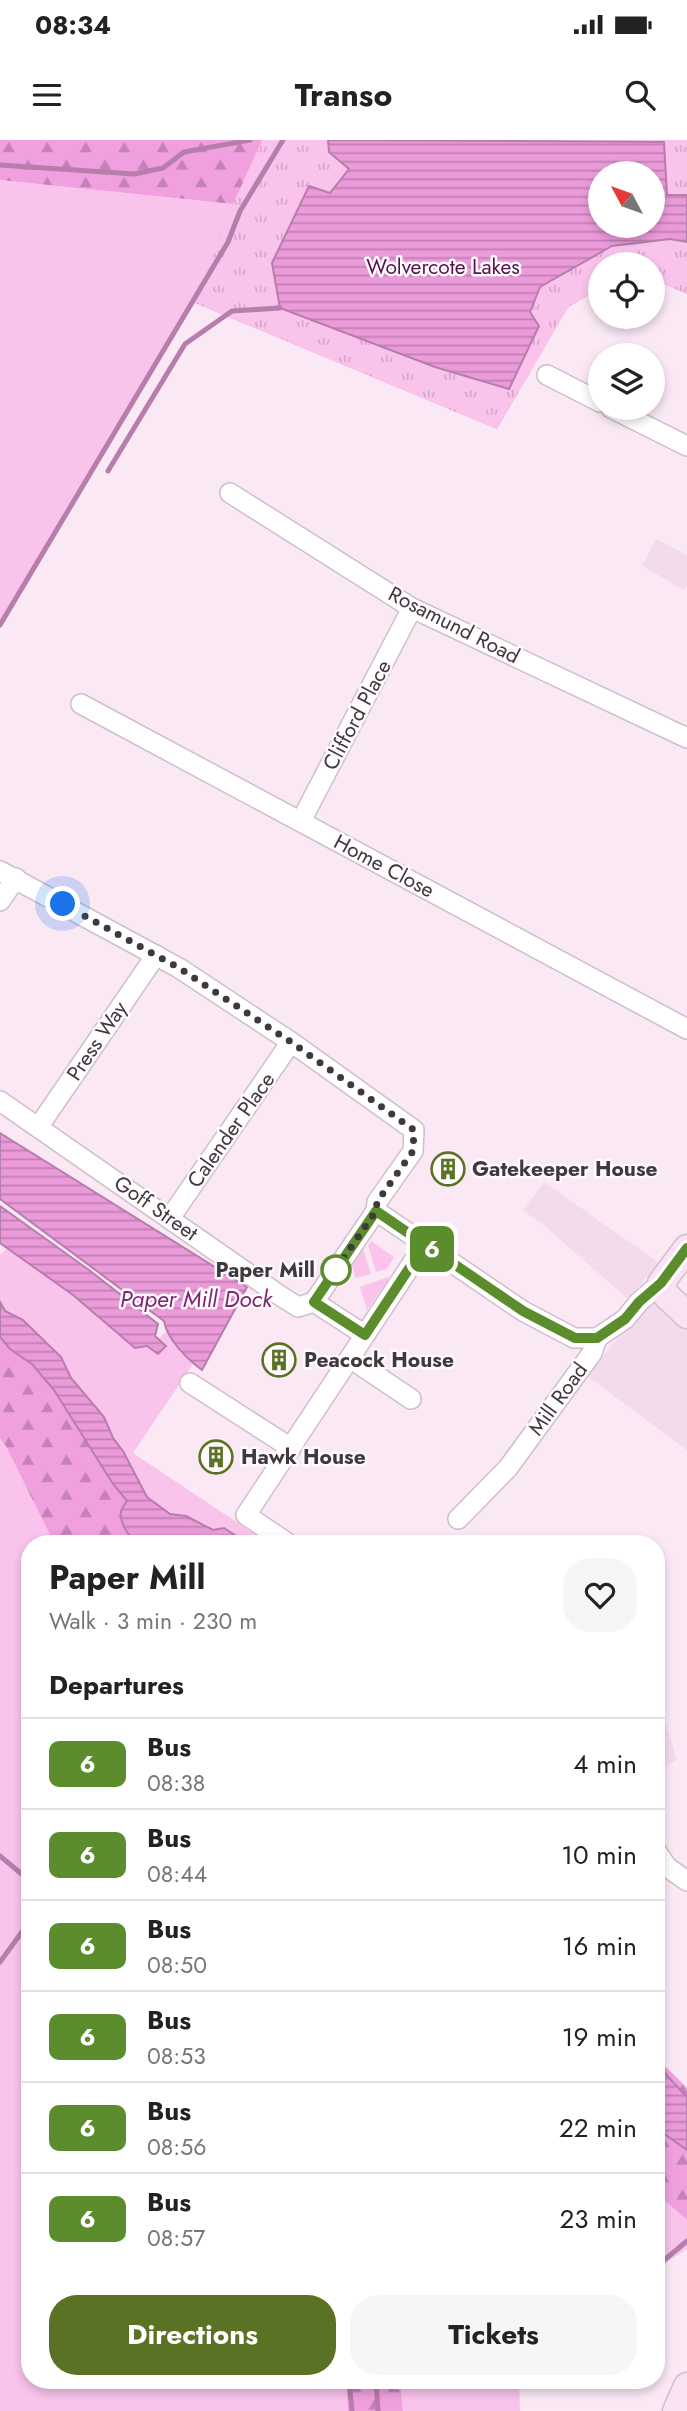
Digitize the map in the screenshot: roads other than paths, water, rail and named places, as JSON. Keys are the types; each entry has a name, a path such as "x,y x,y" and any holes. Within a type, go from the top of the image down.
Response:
{"street":[{"path":"547,375 588,396"},
{"path":"635,420 687,446"},
{"name":"Rosamund Road","path":"230,494 412,608 687,738"},
{"name":"Clifford Place","path":"301,821 412,608"},
{"name":"Home Close","path":"81,704 687,1029"},
{"path":"0,901 8,875 156,955 291,1042 414,1130 413,1151 377,1202 376,1211 314,1302 365,1335"},
{"name":"Press Way","path":"39,1126 156,955"},
{"name":"Calender Place","path":"170,1218 291,1042"},
{"name":"Goff Street","path":"0,1101 298,1307 314,1302"},
{"path":"376,1211 523,1311 554,1329 575,1338 597,1338"},
{"path":"276,1535 246,1515 425,1244"},
{"path":"687,1248 661,1283 666,1295 687,1315"},
{"name":"Mill Road","path":"458,1519 508,1468 592,1353 597,1338 625,1319 639,1302 661,1283"},
{"path":"350,1358 411,1399"},
{"path":"190,1383 291,1448"},
{"path":"665,1864 687,1881"},
{"path":"676,2411 687,2386"}],"water":[{"name":"Wolvercote Lakes","path":"328,140 664,142 667,195 687,195 687,242 670,239 612,246 601,252 588,252 588,260 540,287 530,312 539,326 509,389 435,367 280,308 272,263 309,186 330,193 349,169 329,152"},
{"name":"Paper Mill Dock","path":"0,1133 247,1287 202,1370 178,1348 164,1321 0,1199"},
{"path":"0,1206 158,1324 155,1336 166,1346 158,1354 147,1346 135,1348 73,1295 0,1243"},
{"path":"0,1302 5,1311 23,1320 61,1357 71,1378 104,1417 147,1497 170,1514 186,1516 213,1530 224,1528 235,1535 130,1535 121,1516 127,1501 113,1484 54,1390 32,1364 10,1349 0,1337"},
{"path":"665,2074 687,2097 687,2150 665,2134"}],"waterway":[{"path":"0,165 134,174 163,168 184,152 250,140"},
{"path":"0,625 228,242 240,211 283,140"},
{"path":"108,471 185,344 232,311 280,308"},
{"path":"0,1856 21,1874"},
{"path":"0,1962 21,1933"},
{"path":"665,2259 687,2241"},
{"path":"350,2389 352,2411"},
{"path":"377,2389 378,2411"}],"place":[{"name":"Gatekeeper House","path":"448,1169"},
{"name":"Paper Mill","path":"336,1270"},
{"name":"Peacock House","path":"279,1360"},
{"name":"Hawk House","path":"216,1457"}]}
